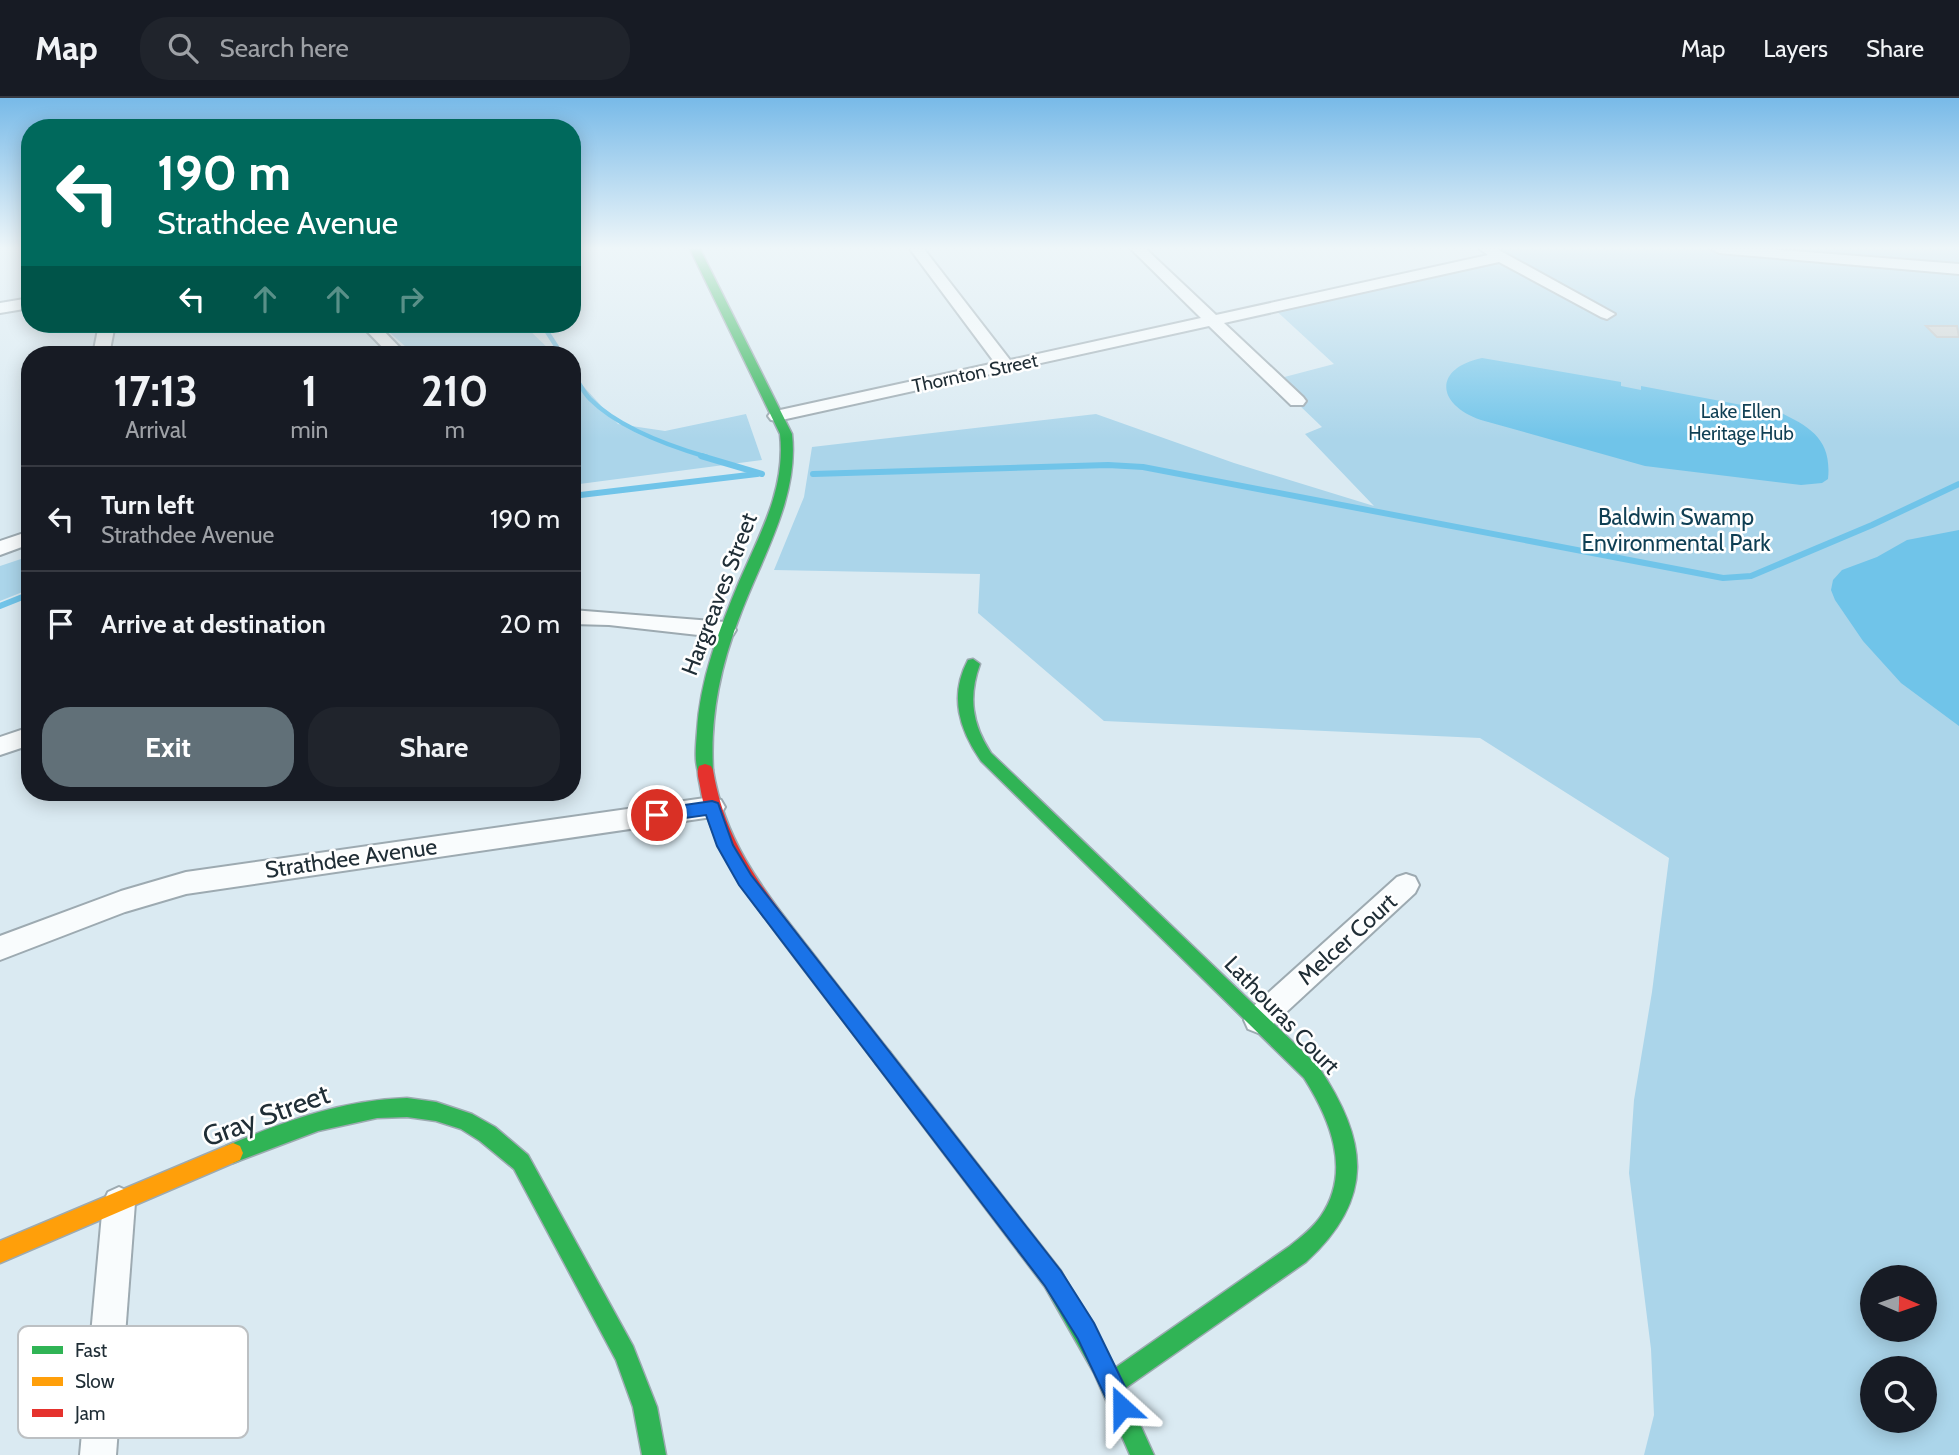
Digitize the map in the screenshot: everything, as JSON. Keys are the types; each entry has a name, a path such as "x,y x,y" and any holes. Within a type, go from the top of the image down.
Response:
{"street":[{"name":"Hargreaves Street","path":"726,312 786,434 789,450 788,477 726,630 708,681 702,713 703,760 712,807 725,846 745,880 1053,1279 1086,1331 1112,1383 1142,1455"},
{"path":"965,312 1006,366"},
{"path":"1205,312 1297,401"},
{"name":"Thornton Street","path":"776,416 1241,312"},
{"path":"377,333 391,346"},
{"path":"0,548 21,540"},
{"path":"581,617 726,630"},
{"name":"Lathouras Court","path":"973,664 962,693 963,711 974,742 986,757 1311,1072 1338,1113 1348,1157 1345,1184 1337,1210 1323,1231 1298,1254 1112,1383"},
{"path":"0,746 21,739"},
{"name":"Strathdee Avenue","path":"0,948 121,902 186,883 712,807"},
{"name":"Melcer Court","path":"1258,1020 1406,886"},
{"name":"Gray Street","path":"0,1252 283,1132 324,1118 385,1107 416,1108 470,1122 499,1139 521,1162 537,1189 625,1354 645,1407 654,1455"},
{"path":"109,1326 119,1203"}],"green space":[{"name":"Baldwin Swamp Environmental Park","path":"1278,312 1959,312 1959,1455 1644,1455 1654,1415 1651,1349 1629,1173 1634,1100 1652,992 1669,858 1480,738 1104,721 978,613 980,574 774,570 804,497 812,447 1096,414 1234,463 1374,506 1305,434 1322,427 1273,380 1334,364"},
{"path":"390,333 532,333 546,346 405,346"},
{"path":"581,384 618,424 665,431 746,414 762,460 581,484"},
{"path":"21,559 21,593 0,601 0,566"}],"water":[{"path":"1482,358 1621,382 1621,386 1641,390 1641,386 1779,412 1801,423 1817,436 1827,454 1828,479 1822,483 1801,485 1645,466 1481,420 1455,405 1448,396 1446,387 1448,378 1455,370"},
{"path":"1959,530 1959,726 1901,683 1863,641 1831,590 1833,580 1842,570 1877,557 1907,540"}],"building":[{"path":"1926,326 1957,326 1959,337 1937,337"}],"waterway":[{"path":"548,333 556,346"},
{"path":"581,387 590,399 615,419 661,441 707,457"},
{"path":"701,456 762,474"},
{"path":"813,474 1108,465 1143,467 1723,578 1751,576 1872,525 1959,484"},
{"path":"581,495 757,474"},
{"path":"0,606 21,598"}],"traffic: fast":[{"path":"705,770 705,715 716,664 733,613 780,500 788,451 786,434 726,312"},
{"path":"973,664 965,689 965,712 972,735 986,757 1311,1072 1332,1107 1345,1146 1347,1165 1340,1204 1318,1235 1298,1254 1113,1383"},
{"path":"883,1058 1053,1279 1102,1365 1142,1455"},
{"path":"233,1153 318,1121 377,1109 407,1108 436,1112 465,1121 487,1134 521,1162 625,1354 645,1407 654,1455"}],"traffic: slow":[{"path":"0,1252 233,1153"}],"traffic: jam":[{"path":"705,770 717,821 740,867 769,910 883,1058"}],"route":[{"path":"657,815 712,807 725,846 745,880 1053,1279 1086,1331 1122,1407"}],"park label":[{"name":"Lake Ellen Heritage Hub","path":"1741,422"}]}
